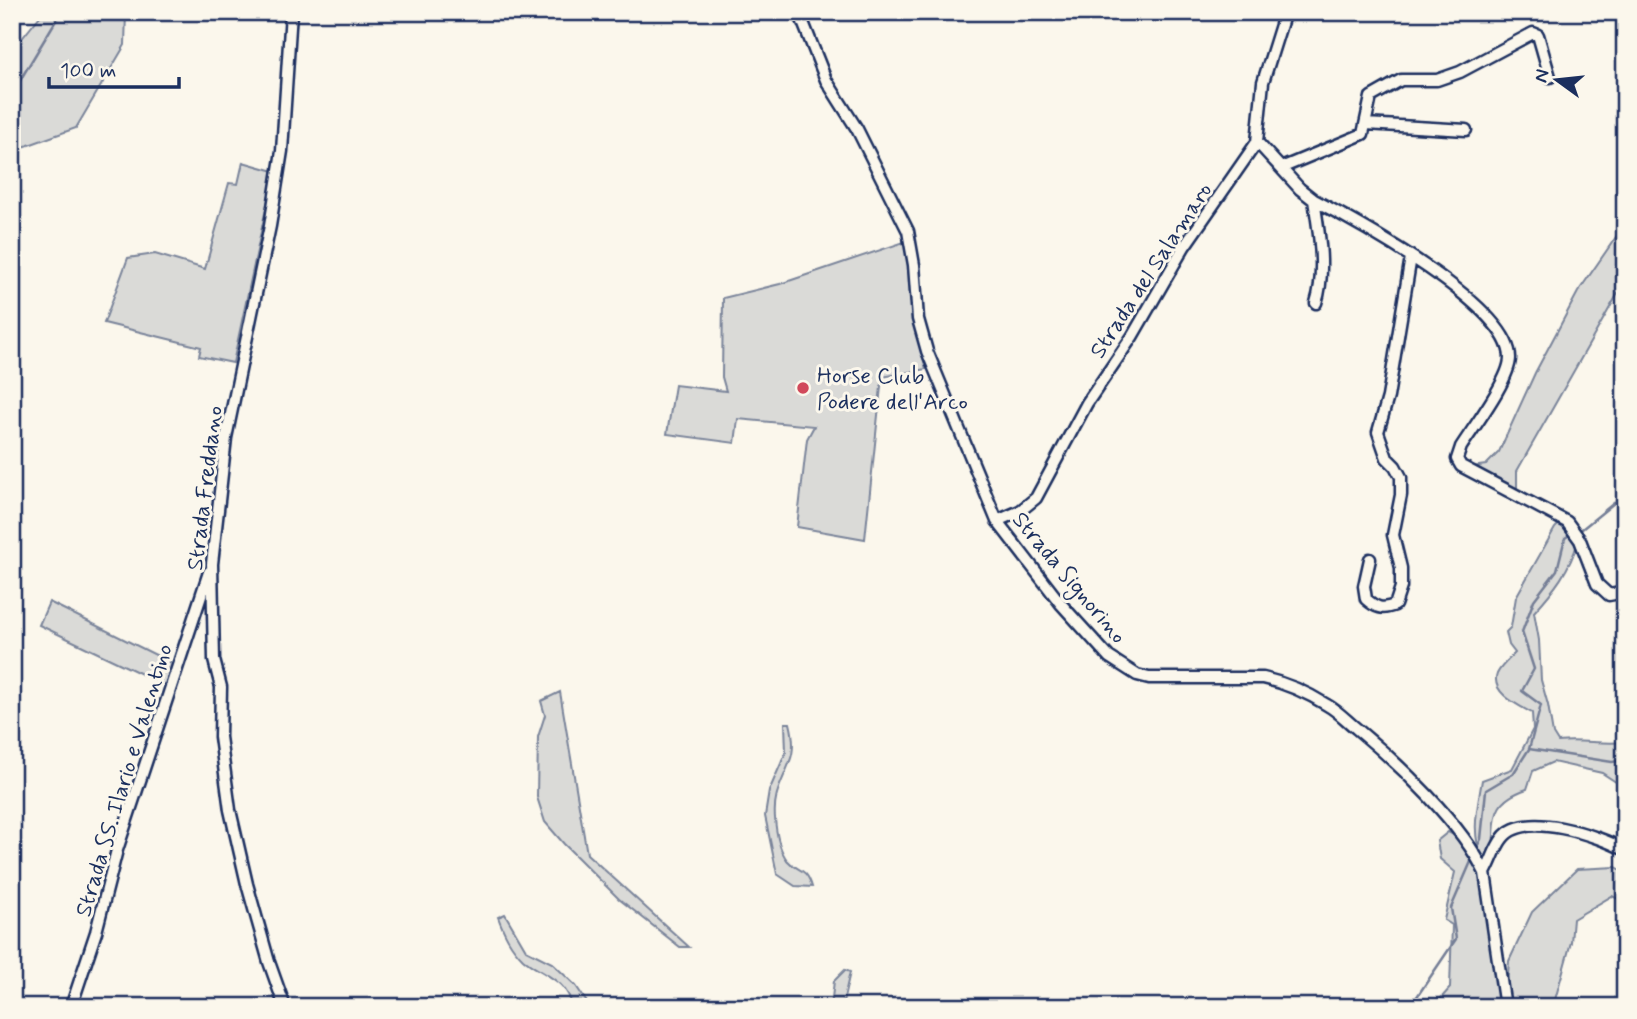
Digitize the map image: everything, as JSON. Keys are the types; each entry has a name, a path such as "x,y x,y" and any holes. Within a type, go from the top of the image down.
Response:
{"street":[{"name":"Strada Freddano","path":"285,1007 247,884 230,810 220,737 221,687 214,660 212,565 226,438 270,226 282,150 291,12"},
{"name":"Strada Signorino","path":"799,12 826,79 857,129 908,231 914,265 918,319 927,351 997,521 1061,604 1109,657 1136,675 1149,678 1263,678 1279,682 1329,705 1374,743 1464,837 1485,873 1505,1007"},
{"name":"Strada del Salamaro","path":"997,521 1020,511 1035,498 1087,403 1132,337 1184,247 1257,142 1263,82 1284,12"},
{"path":"1282,168 1363,134 1371,97 1382,90 1401,80 1437,80 1460,72 1533,33 1538,35 1550,77"},
{"path":"1366,124 1466,130"},
{"path":"1257,142 1300,189 1314,200 1448,280 1479,308 1506,341 1510,359 1502,383 1461,447 1457,459 1461,467 1567,522 1580,540 1597,584 1609,595 1625,592"},
{"path":"1314,200 1321,290 1316,303"},
{"path":"1370,559 1364,586 1366,599 1375,607 1386,609 1395,605 1401,587 1401,568 1393,535 1401,495 1401,477 1387,458 1378,432 1388,397 1411,257"},
{"name":"Strada SS. Ilario e Valentino","path":"71,1007 96,932 117,850 212,565"},
{"path":"1485,873 1502,837 1523,827 1550,825 1625,850"}],"shaded area":[{"path":"40,12 126,12 125,45 76,128 12,151 12,51 40,16"},
{"path":"243,162 274,171 233,363 199,356 201,347 104,323 128,258 155,254 205,269 229,183 238,184"},
{"path":"1625,224 1625,281 1517,471 1517,490 1471,467 1486,465 1499,452 1535,373 1578,292"},
{"name":"Horse Club Podere dell'Arco","path":"907,241 914,322 926,369 882,377 865,539 797,527 807,439 814,426 738,419 735,443 667,434 675,385 726,391 722,377 723,298 780,284"},
{"path":"1562,521 1578,541 1571,561 1560,579 1534,612 1539,640 1541,680 1553,734 1558,742 1625,742 1625,788 1602,773 1553,762 1533,771 1527,789 1511,796 1497,813 1493,842 1484,863 1476,832 1482,780 1512,769 1533,729 1532,713 1507,698 1496,681 1500,669 1515,653 1509,645 1506,632 1511,627 1516,597 1555,528"},
{"path":"49,602 174,664 167,686 39,625"},
{"path":"560,692 587,854 689,947 680,947 619,899 545,822 537,797 538,737 545,715 541,701"},
{"path":"785,723 790,723 793,747 777,795 776,829 784,856 807,876 812,887 795,886 777,874 765,816 769,791 786,752"},
{"path":"1448,832 1464,840 1479,867 1501,1007 1433,1007 1450,988 1452,925 1444,920 1455,872 1440,859 1437,841"},
{"path":"1616,867 1625,872 1625,902 1612,896 1573,919 1571,942 1553,1007 1509,1007 1506,1001 1509,961 1532,912 1577,869"},
{"path":"505,914 526,950 552,963 576,986 590,1007 572,1007 565,990 553,978 530,965 518,954 498,917"},
{"path":"845,970 850,972 842,1007 831,1007 834,981"}],"waterway":[{"path":"12,87 19,82 61,12"},
{"path":"1582,529 1625,494"},
{"path":"1529,749 1541,705 1522,691 1534,669 1522,632 1534,600 1557,570 1565,538 1568,536"},
{"path":"1475,851 1481,839 1486,790 1513,774 1529,749 1612,762 1625,760"},
{"path":"1410,1007 1456,939 1451,908 1473,857"}],"place":[{"name":"Horse Club Podere dell'Arco","path":"803,388"}]}
